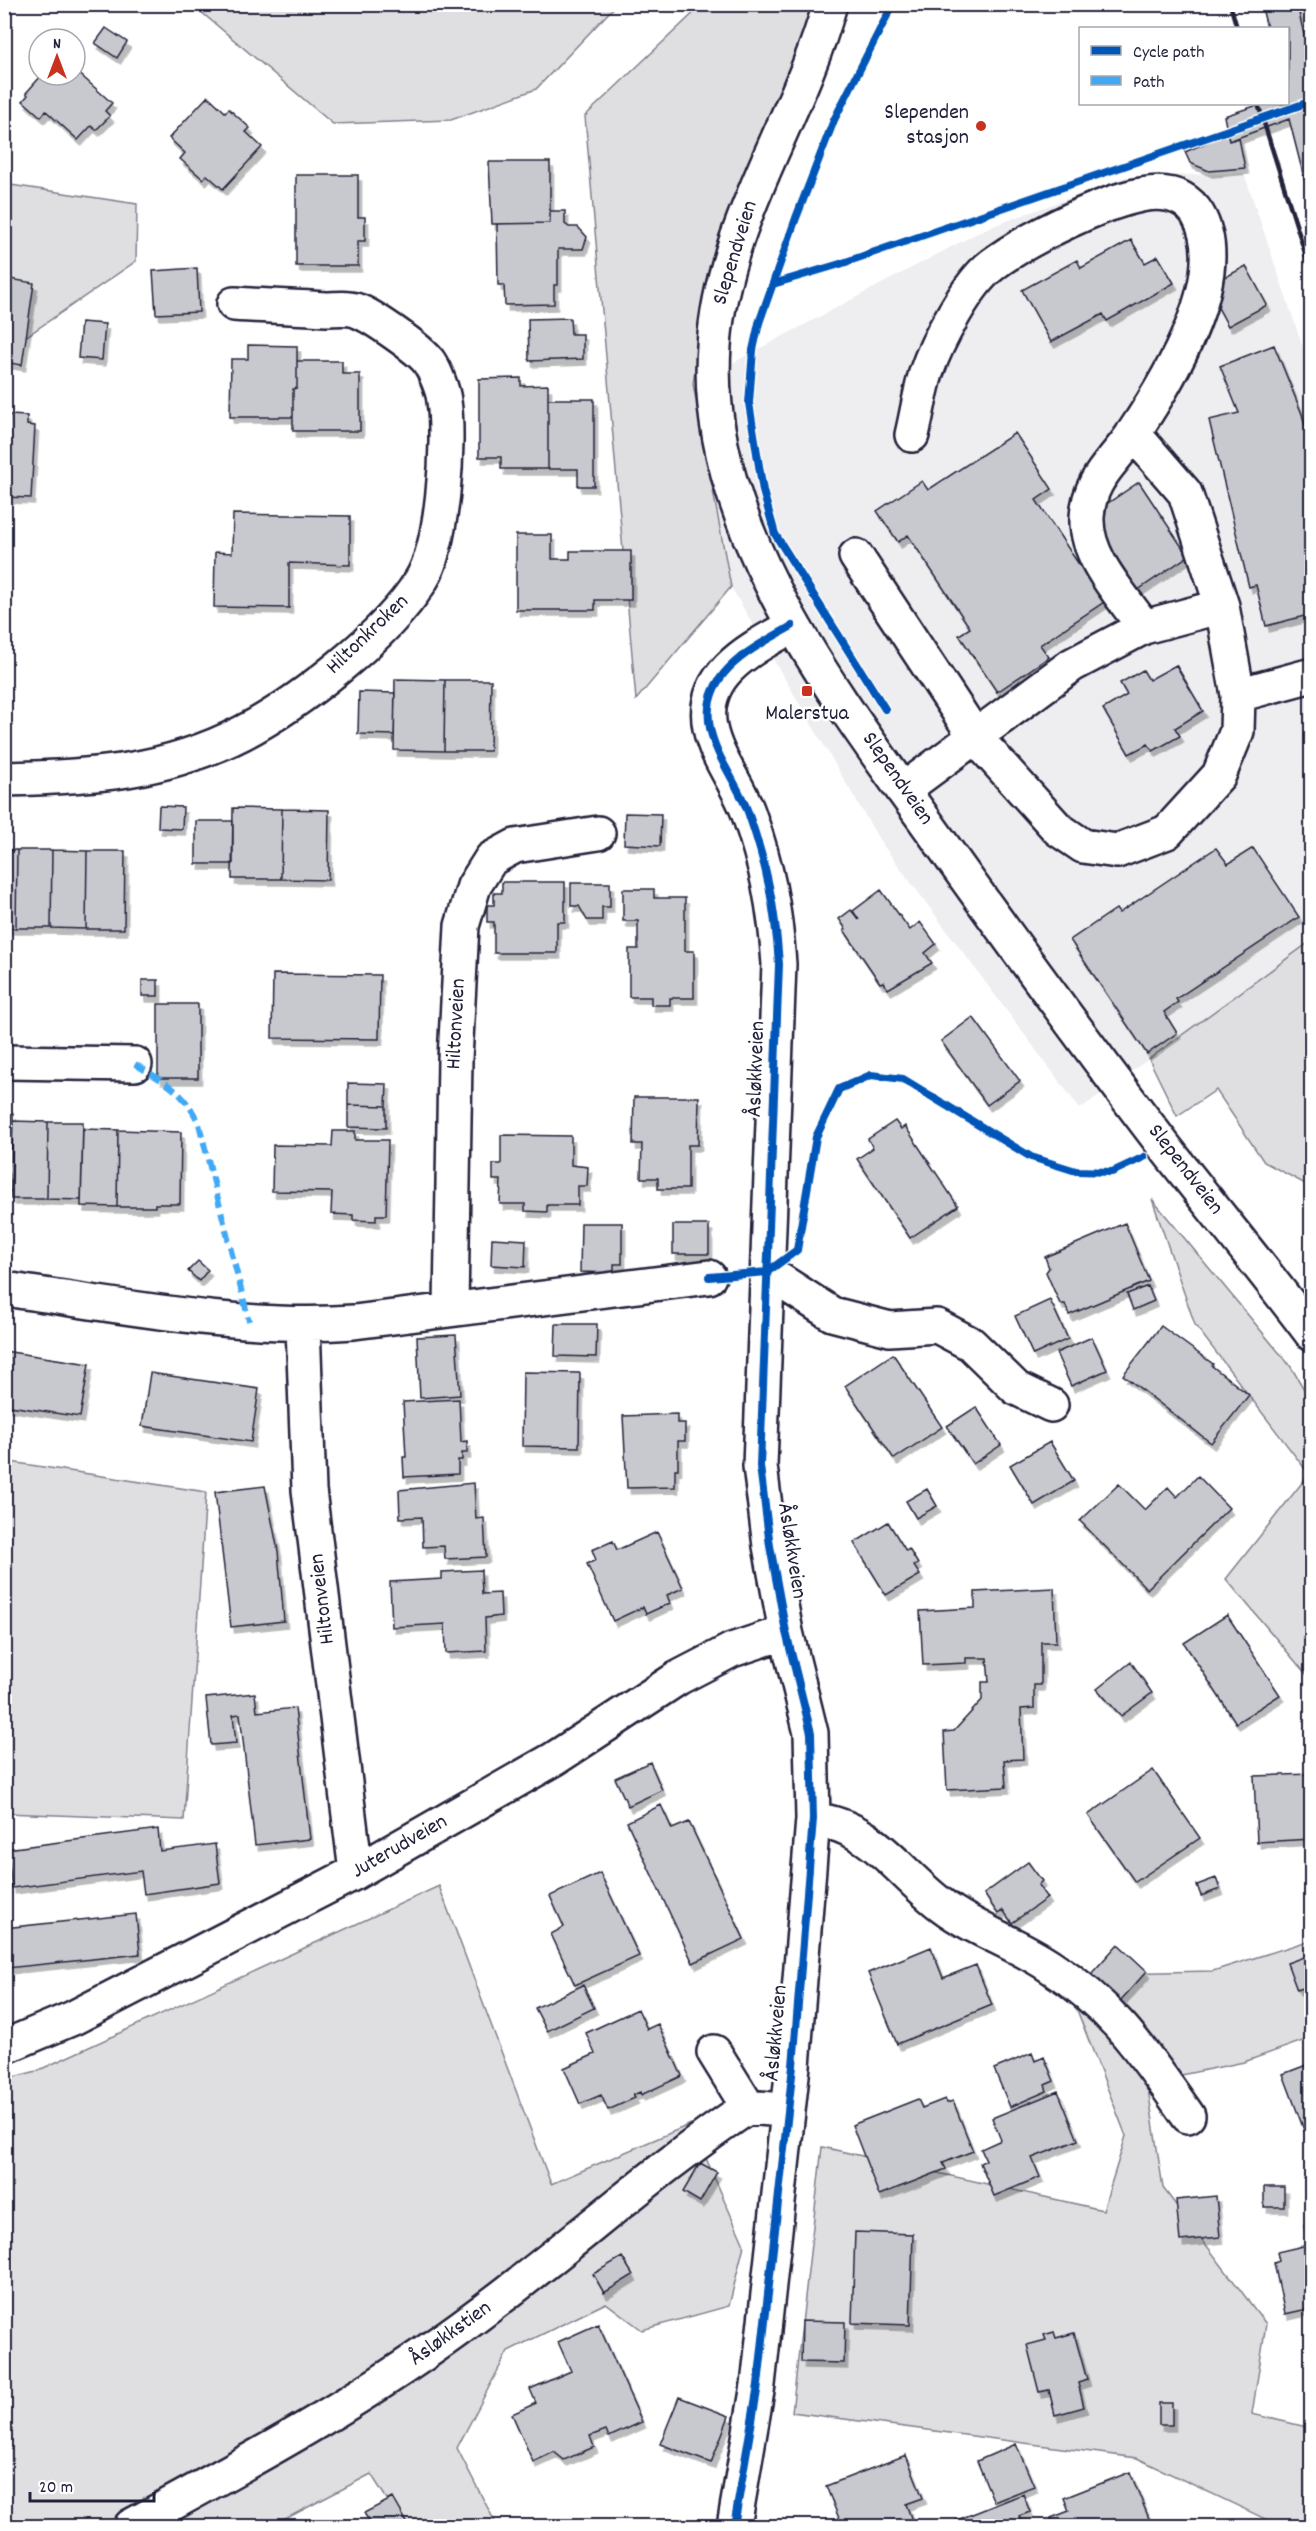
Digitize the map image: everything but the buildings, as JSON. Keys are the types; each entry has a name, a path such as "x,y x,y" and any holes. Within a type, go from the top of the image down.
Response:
{"street":[{"name":"Slependveien","path":"830,4 819,45 768,159 722,285 712,378 728,476 752,544 792,626 903,790 1019,953 1311,1334"},
{"name":"Slependveien","path":"819,45 849,4"},
{"path":"912,435 927,372 962,300 991,265 1072,219 1129,196 1168,193 1191,202 1202,222 1209,254 1196,321 1173,368 1134,433 1094,483 1087,514 1087,536 1096,558 1144,627"},
{"name":"Hiltonkroken","path":"4,779 71,777 151,767 241,734 289,706 368,641 402,606 422,580 437,539 445,453 444,399 429,361 387,328 357,310 234,304"},
{"path":"856,556 976,738 1058,829 1083,846 1118,851 1167,832 1219,775 1237,731 1238,695 1222,606 1185,493 1134,433"},
{"path":"903,790 1072,665 1144,627 1222,606"},
{"name":"Åsløkkveien","path":"734,2526 758,2385 788,2110 813,1820 811,1733 786,1632 770,1546 760,1466 778,964 775,907 747,809 710,729 709,707 716,686 732,662 792,626"},
{"path":"1238,695 1311,675"},
{"name":"Hiltonveien","path":"451,1308 455,1059 462,926 471,896 491,859 515,846 598,833"},
{"path":"4,1062 135,1064"},
{"path":"767,1272 832,1314 890,1329 937,1326 972,1344 1016,1388 1051,1405"},
{"path":"4,1289 249,1322 303,1326 354,1322 709,1276"},
{"name":"Hiltonveien","path":"303,1326 309,1490 356,1872"},
{"name":"Juterudveien","path":"4,2047 73,2018 356,1872 554,1759 678,1678 732,1650 786,1632"},
{"path":"813,1820 829,1822 859,1833 945,1907 1050,1965 1100,2004 1120,2022 1188,2116"},
{"path":"714,2052 748,2107 788,2110"},
{"name":"Åsløkkstien","path":"131,2526 331,2416 382,2383 480,2314 697,2141 748,2107"}],"shaded area":[{"path":"197,5 616,5 536,89 451,120 333,124 200,11"},
{"path":"702,5 819,5 710,269 693,384 731,587 636,700 585,116"},
{"path":"1244,173 1311,371 1311,941 1080,1109 880,841 731,587 693,384 985,229 1126,177"},
{"path":"4,184 137,204 136,261 5,351"},
{"path":"1311,941 1311,1187 1264,1162 1216,1090 1177,1116 1149,1059"},
{"path":"1152,1199 1291,1367 1311,1401 1311,1680 1226,1579 1309,1474 1195,1325"},
{"path":"4,1461 206,1492 184,1820 5,1813"},
{"path":"439,1886 551,2184 691,2124 744,2245 729,2306 642,2330 606,2303 508,2351 457,2448 497,2526 404,2526 371,2474 272,2526 5,2526 5,2079 37,2071"},
{"path":"1311,1940 1311,2038 1244,2062 1147,2082 1163,2188 1266,2324 1252,2414 1311,2428 1311,2526 1280,2526 1137,2458 792,2412 822,2147 1103,2210 1126,2136 1063,1974 1213,1971"}],"railway":[{"path":"1230,4 1237,27"},
{"path":"1258,105 1312,275"}],"marked path":[{"path":"135,1064 173,1088 187,1103 199,1124 249,1321"}],"cycle path":[{"path":"885,709 775,534 763,491 749,403 753,350 759,323 796,218 834,120 893,4"},
{"path":"773,284 840,264 1312,101"},
{"path":"734,2526 758,2385 793,2066 813,1819 811,1733 786,1632 770,1546 760,1466 779,964 769,886 760,850 744,802 713,739 709,709 713,692 721,677 732,665 761,643 792,626"},
{"path":"709,1277 767,1272 797,1250 816,1137 839,1089 871,1075 903,1079 1031,1157 1076,1171 1112,1172 1144,1157"}],"place":[{"name":"Slependen stasjon","path":"981,126"},
{"name":"Malerstua","path":"807,691"}]}
